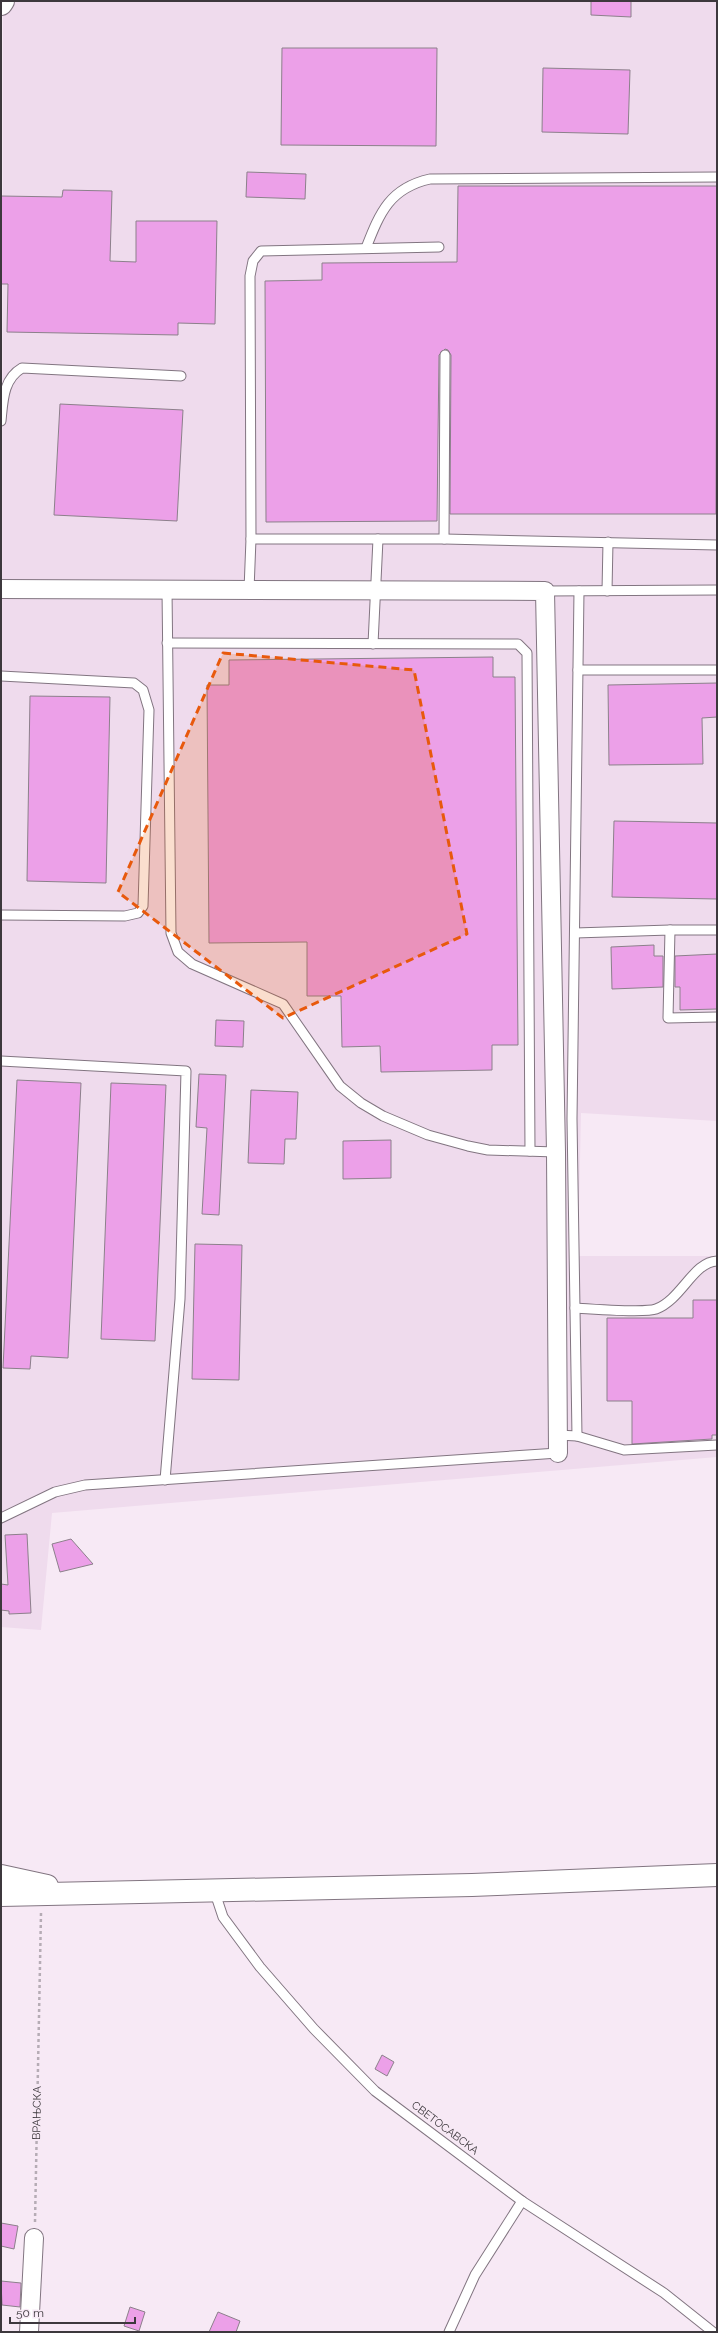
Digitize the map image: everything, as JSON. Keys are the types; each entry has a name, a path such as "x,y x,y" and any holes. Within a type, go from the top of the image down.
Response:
{"main road":[{"path":"1,1895 472,1885 717,1875"},
{"path":"1,1876 86,1894"}],"street":[{"path":"1,589 545,591 556,1152 558,1453"},
{"path":"29,2332 34,2238"}],"lane":[{"path":"366,248 375,224 384,207 394,197 414,182 430,179 717,177"},
{"path":"249,590 251,539 250,276 253,261 261,251 439,247"},
{"path":"444,539 445,355"},
{"path":"1,421 3,394 8,382 16,372 22,368 180,376"},
{"path":"251,539 444,539 717,545"},
{"path":"373,644 378,539"},
{"path":"607,591 608,542"},
{"path":"167,590 171,933 178,952 192,964 283,1004 340,1086 361,1104 383,1116 447,1142 488,1150 556,1152"},
{"path":"545,591 717,590"},
{"path":"577,1436 572,1119 579,591"},
{"path":"167,643 518,644 527,653 530,1152"},
{"path":"578,670 717,670"},
{"path":"1,676 134,683 143,690 149,710 143,906 138,913 125,916 1,914"},
{"path":"670,930 668,1018 717,1017"},
{"path":"574,933 717,930"},
{"path":"1,1061 186,1070 179,1305 165,1480"},
{"path":"575,1308 654,1310 681,1292 704,1264 717,1261"},
{"path":"558,1436 577,1436 624,1450 717,1445"},
{"path":"1,1518 70,1487 558,1453"},
{"name":"СВЕТОСАВСКА","path":"214,1890 223,1917 260,1967 314,2029 375,2090 522,2201 664,2293 713,2332"},
{"path":"449,2332 475,2275 522,2201"}],"path":[{"name":"ВРАЊСКА","path":"34,2238 42,1894"}],"highlighted area":[{"path":"223,653 414,670 467,934 283,1018 118,892"}],"shaded area":[{"path":"3,1 717,1 717,1121 581,1113 578,1256 717,1256 717,1457 52,1513 41,1630 1,1627"}],"building":[{"path":"591,1 631,1 631,17 591,15"},
{"path":"282,48 437,48 436,146 281,145"},
{"path":"543,68 630,70 628,134 542,132"},
{"path":"247,172 306,174 305,199 246,197"},
{"path":"458,186 717,186 716,514 450,514 451,355 448,350 445,349 439,355 437,521 266,522 265,281 322,280 322,263 457,262"},
{"path":"63,190 112,191 110,261 136,262 136,221 217,221 215,324 178,323 178,335 7,332 8,284 1,284 1,196 62,197"},
{"path":"60,404 183,410 177,521 54,515"},
{"path":"493,657 493,677 515,677 518,1045 492,1045 492,1070 381,1072 380,1046 342,1047 341,996 307,996 307,942 209,943 207,685 229,685 229,660"},
{"path":"717,683 717,717 702,718 703,764 609,765 608,685"},
{"path":"30,696 110,697 106,883 27,881"},
{"path":"614,821 717,823 717,899 612,897"},
{"path":"654,945 654,956 663,956 663,987 612,989 611,947"},
{"path":"717,954 717,1009 680,1010 680,987 675,987 675,956"},
{"path":"216,1020 244,1021 243,1047 215,1046"},
{"path":"199,1074 226,1075 219,1215 202,1214 207,1128 196,1127"},
{"path":"17,1080 81,1083 68,1358 31,1356 30,1369 3,1368"},
{"path":"111,1083 166,1085 155,1341 101,1339"},
{"path":"251,1090 298,1092 296,1139 285,1139 284,1164 248,1163"},
{"path":"391,1140 391,1178 343,1179 343,1141"},
{"path":"195,1244 242,1245 239,1380 192,1379"},
{"path":"693,1300 717,1300 717,1435 712,1435 712,1439 632,1444 632,1401 607,1401 607,1318 693,1318"},
{"path":"27,1534 31,1613 9,1614 9,1611 1,1610 1,1584 8,1585 5,1535"},
{"path":"71,1539 93,1564 60,1572 52,1544"},
{"path":"382,2055 394,2062 387,2076 375,2069"},
{"path":"1,2223 18,2226 14,2249 1,2246"},
{"path":"1,2281 21,2283 20,2307 2,2305"},
{"path":"130,2307 145,2312 139,2331 124,2326"},
{"path":"218,2312 240,2321 236,2332 209,2332"}]}
